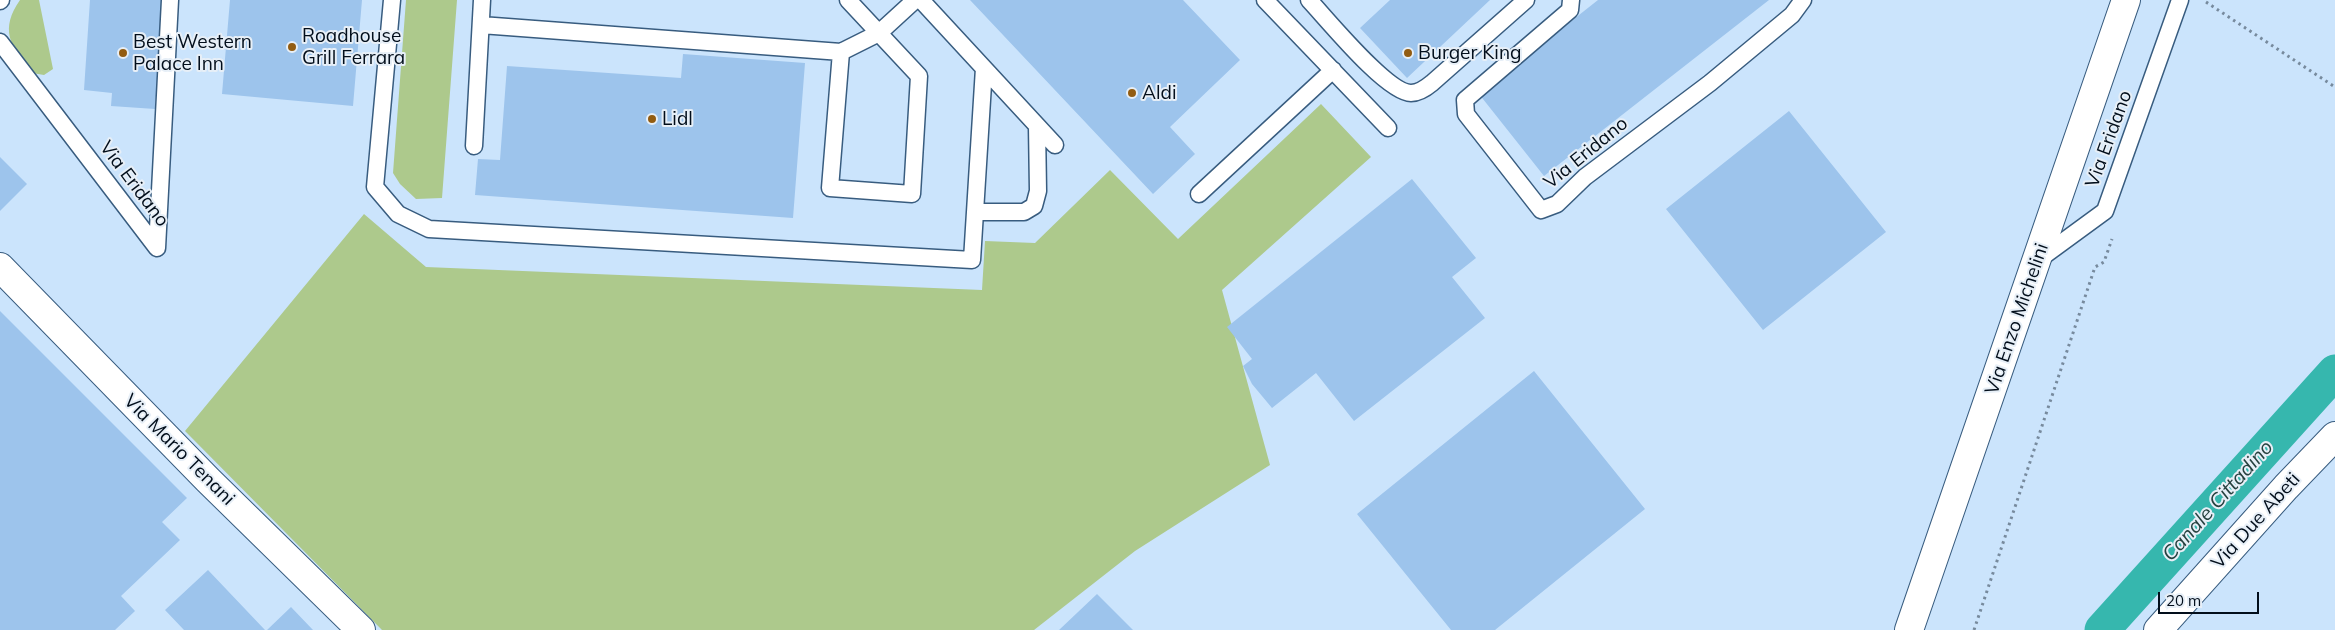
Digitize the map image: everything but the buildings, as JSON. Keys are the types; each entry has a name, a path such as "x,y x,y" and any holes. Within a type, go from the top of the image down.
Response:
{"street":[{"name":"Via Enzo Michelini","path":"1909,630 2126,2"},
{"name":"Via Mario Tenani","path":"0,267 208,480 361,630"},
{"name":"Via Due Abeti","path":"2158,630 2286,486 2335,436"}],"lane":[{"name":"Via Eridano","path":"0,42 157,248 170,0"},
{"path":"392,0 375,187 398,214 429,229 972,260 984,68"},
{"path":"474,146 482,0"},
{"path":"841,52 830,188 912,194 919,76 848,0"},
{"path":"481,25 841,52 879,33 915,0"},
{"path":"921,0 1055,145"},
{"path":"1309,0 1381,77 1396,88 1410,93 1418,92 1432,83 1526,0"},
{"name":"Via Eridano","path":"1572,0 1570,10 1465,100 1466,114 1541,210 1557,204 1585,178 1710,83 1792,15 1803,0"},
{"name":"Via Eridano","path":"2037,261 2105,211 2180,0"},
{"path":"1268,1 1388,128"},
{"path":"1199,194 1332,70"},
{"path":"975,212 1024,212 1034,206 1038,191 1037,126"}],"path":[{"path":"2200,10 2204,0 2335,87"},
{"path":"1974,630 2095,267 2104,262 2114,234"}],"green space":[{"path":"20,0 39,0 53,69 44,75 32,73 18,54 10,37 10,20"},
{"path":"406,0 457,0 442,198 416,199 400,184 393,173"},
{"path":"1321,104 1371,157 1222,290 1270,465 1135,551 1034,630 382,630 185,431 364,214 426,267 982,290 985,241 1035,243 1110,170 1178,239"}],"waterway":[{"name":"Canale Cittadino","path":"2102,630 2335,372"}],"place":[{"name":"Roadhouse Grill Ferrara","path":"292,47"},
{"name":"Best Western Palace Inn","path":"123,53"},
{"name":"Burger King","path":"1408,53"},
{"name":"Aldi","path":"1132,93"},
{"name":"Lidl","path":"652,119"}]}
